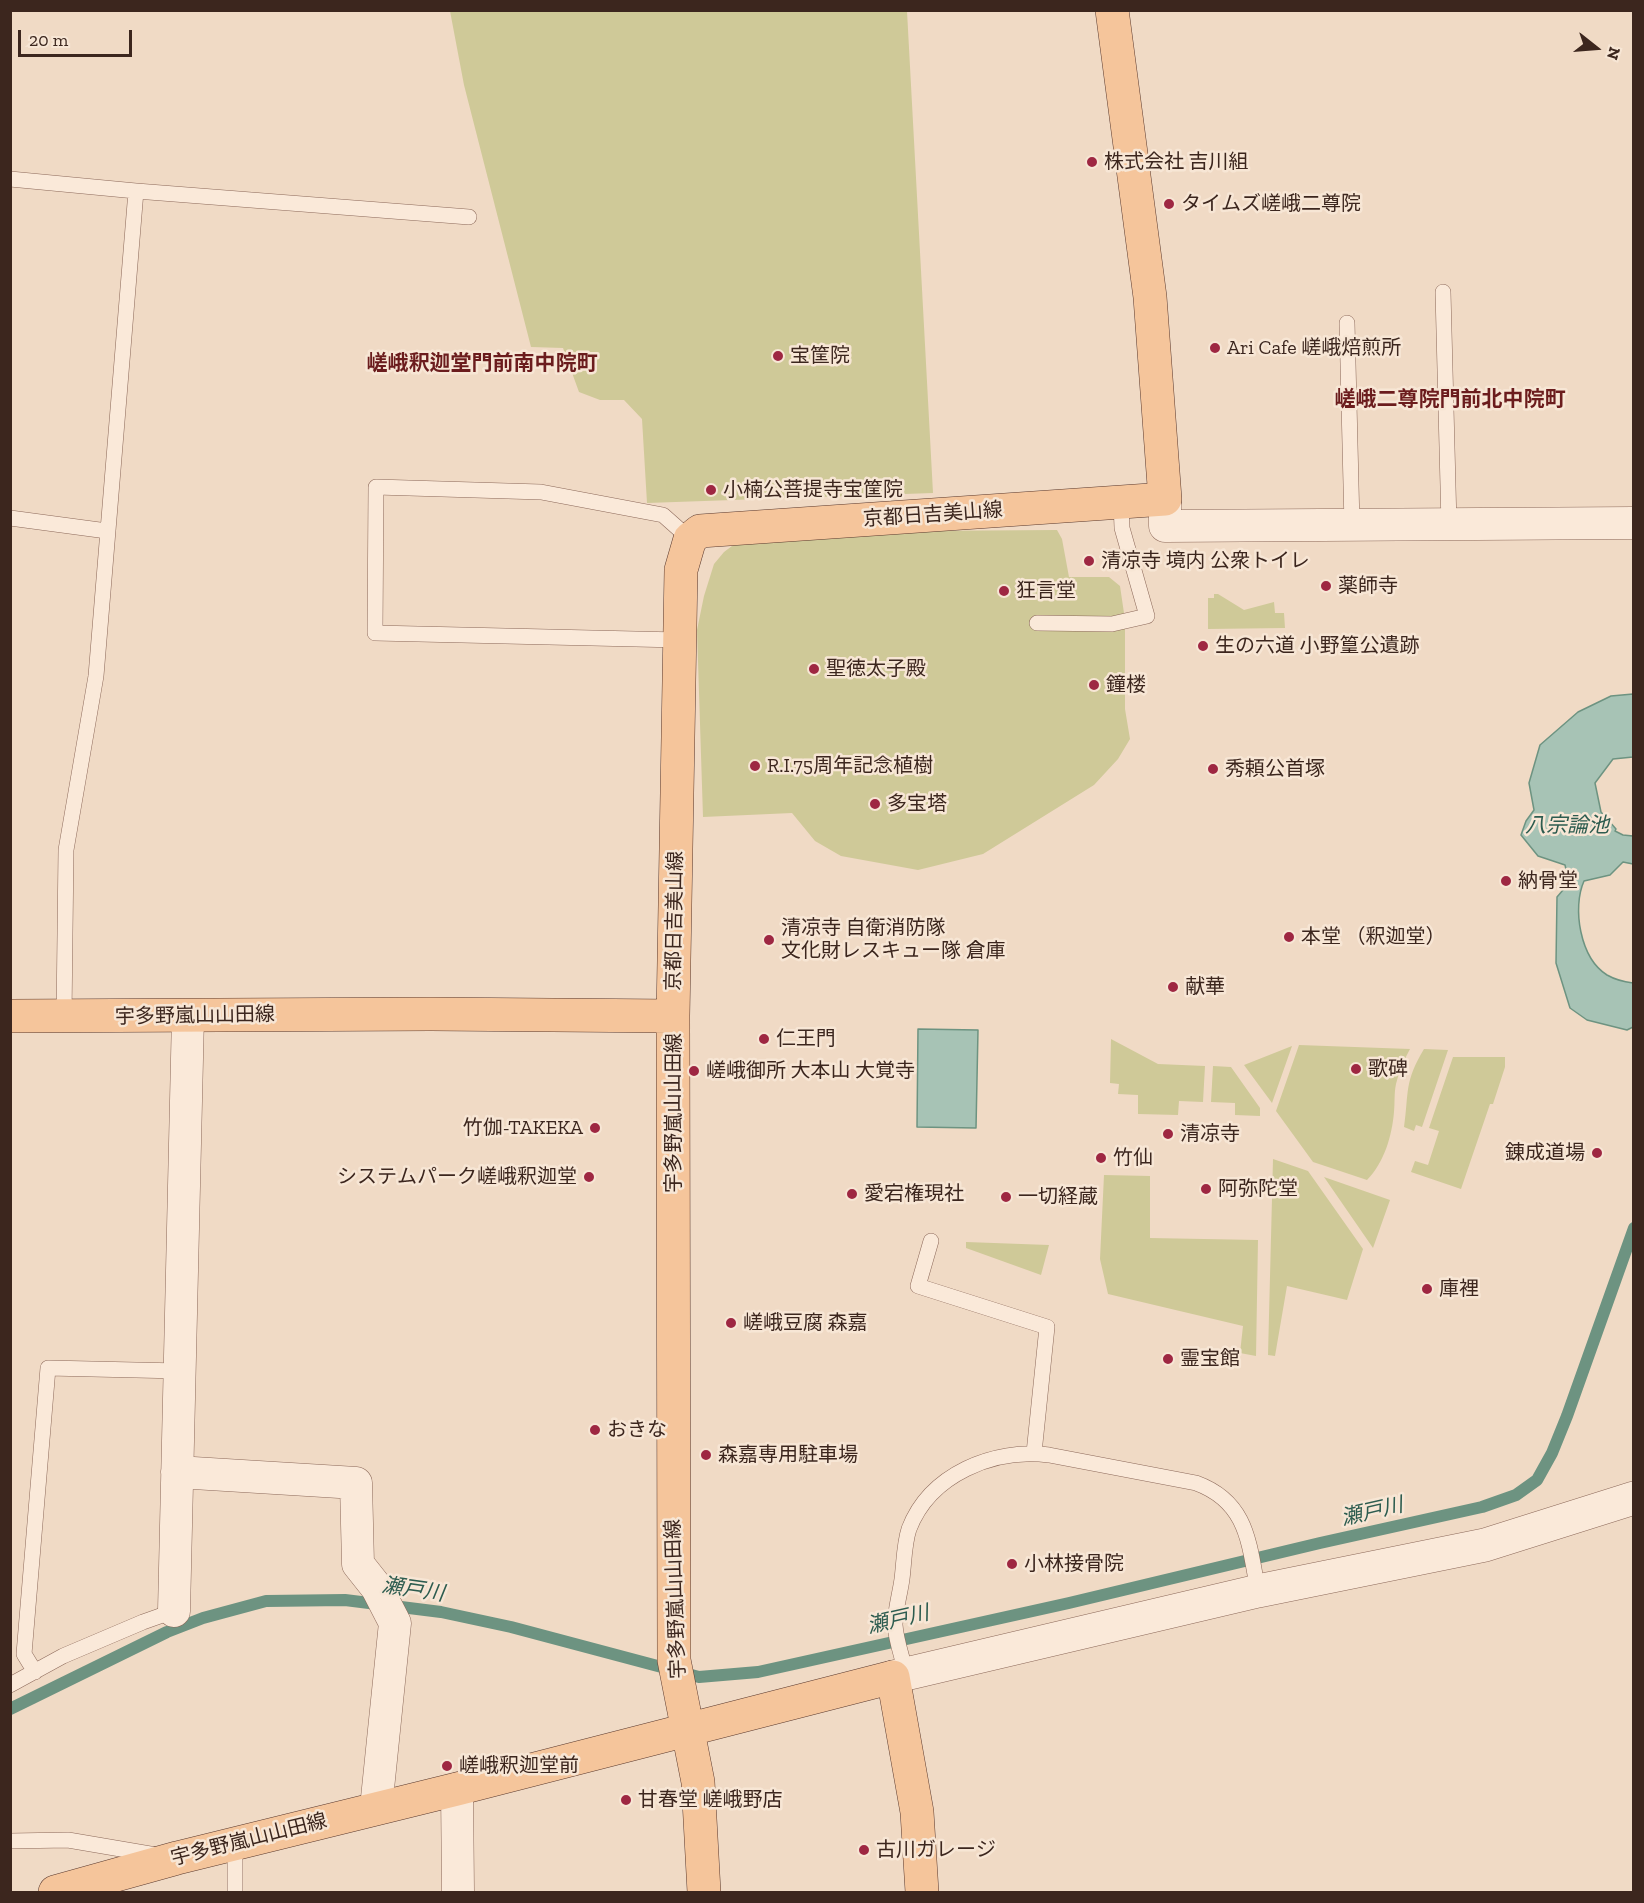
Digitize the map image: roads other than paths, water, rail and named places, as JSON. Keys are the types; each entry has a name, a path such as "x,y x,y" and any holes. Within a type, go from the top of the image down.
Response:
{"main road":[{"path":"1112,10 1150,297 1165,500"},
{"name":"京都日吉美山線","path":"674,1016 681,570 690,539 700,531 1165,500"},
{"name":"宇多野嵐山山田線","path":"10,1016 674,1016 677,1676 698,1782 704,1893"},
{"path":"901,1669 917,1812 922,1893"},
{"name":"宇多野嵐山山田線","path":"55,1893 177,1858 458,1789 688,1729 901,1669"}],"street":[{"path":"1165,500 1165,526 1634,524"},
{"path":"174,1611 188,1016"},
{"path":"177,1472 356,1483 358,1564 376,1588 395,1623 376,1808"},
{"path":"901,1669 1257,1582 1485,1545 1634,1498"},
{"path":"458,1789 458,1893"}],"lane":[{"path":"10,179 469,217"},
{"path":"64,1017 66,850 96,676 136,191"},
{"path":"1443,292 1449,525"},
{"path":"1347,323 1352,525"},
{"path":"679,640 375,633 376,487 541,492 663,514 690,539"},
{"path":"1037,623 1112,624 1147,616 1122,528 1121,502"},
{"path":"10,518 107,531"},
{"path":"931,1241 918,1286 1047,1327 1034,1453"},
{"path":"35,1672 24,1654 48,1368 180,1371"},
{"path":"901,1669 895,1625 909,1530 923,1506 942,1485 978,1462 1006,1455 1034,1453 1196,1483 1206,1487 1232,1507 1248,1536 1257,1582"},
{"path":"10,1685 63,1656 174,1611"},
{"path":"10,1841 68,1840 177,1858"},
{"path":"235,1843 235,1893"}],"water":[{"name":"八宗論池","path":"1633,694 1633,757 1613,759 1595,783 1601,812 1616,829 1615,831 1633,836 1633,864 1623,862 1610,875 1584,881 1579,905 1581,932 1590,957 1607,975 1633,983 1633,1027 1627,1030 1587,1020 1570,1008 1556,963 1557,897 1569,883 1565,865 1538,856 1521,835 1526,821 1534,810 1529,783 1540,745 1578,712 1611,696"},
{"path":"918,1029 978,1030 976,1128 917,1127"}],"waterway":[{"name":"瀬戸川","path":"10,1709 167,1632 203,1618 266,1601 345,1600 441,1612 511,1627 699,1677 758,1672 1069,1603 1482,1507 1516,1495 1537,1480 1552,1453 1634,1228"}],"place":[{"name":"株式会社 吉川組","path":"1092,162"},
{"name":"タイムズ嵯峨二尊院","path":"1169,204"},
{"name":"Ari Cafe 嵯峨焙煎所","path":"1215,348"},
{"name":"宝筐院","path":"778,356"},
{"name":"小楠公菩提寺宝筐院","path":"711,490"},
{"name":"清凉寺 境内 公衆トイレ","path":"1089,561"},
{"name":"薬師寺","path":"1326,586"},
{"name":"狂言堂","path":"1004,591"},
{"name":"生の六道 小野篁公遺跡","path":"1203,646"},
{"name":"聖徳太子殿","path":"814,669"},
{"name":"鐘楼","path":"1094,685"},
{"name":"R.I.75周年記念植樹","path":"755,766"},
{"name":"秀頼公首塚","path":"1213,769"},
{"name":"多宝塔","path":"875,804"},
{"name":"納骨堂","path":"1506,881"},
{"name":"本堂 （釈迦堂）","path":"1289,937"},
{"name":"清凉寺 自衛消防隊 文化財レスキュー隊 倉庫","path":"769,940"},
{"name":"献華","path":"1173,987"},
{"name":"仁王門","path":"764,1039"},
{"name":"歌碑","path":"1356,1069"},
{"name":"嵯峨御所 大本山 大覚寺","path":"694,1071"},
{"name":"竹伽-TAKEKA","path":"595,1128"},
{"name":"清凉寺","path":"1168,1134"},
{"name":"錬成道場","path":"1597,1153"},
{"name":"竹仙","path":"1101,1158"},
{"name":"システムパーク嵯峨釈迦堂","path":"589,1177"},
{"name":"阿弥陀堂","path":"1206,1189"},
{"name":"愛宕権現社","path":"852,1194"},
{"name":"一切経蔵","path":"1006,1197"},
{"name":"庫裡","path":"1427,1289"},
{"name":"嵯峨豆腐 森嘉","path":"731,1323"},
{"name":"霊宝館","path":"1168,1359"},
{"name":"おきな","path":"595,1430"},
{"name":"森嘉専用駐車場","path":"706,1455"},
{"name":"小林接骨院","path":"1012,1564"},
{"name":"嵯峨釈迦堂前","path":"447,1766"},
{"name":"甘春堂 嵯峨野店","path":"626,1800"},
{"name":"古川ガレージ","path":"864,1850"}],"district":[{"name":"嵯峨釈迦堂門前南中院町","path":"482,364"},
{"name":"嵯峨二尊院門前北中院町","path":"1450,400"}]}
